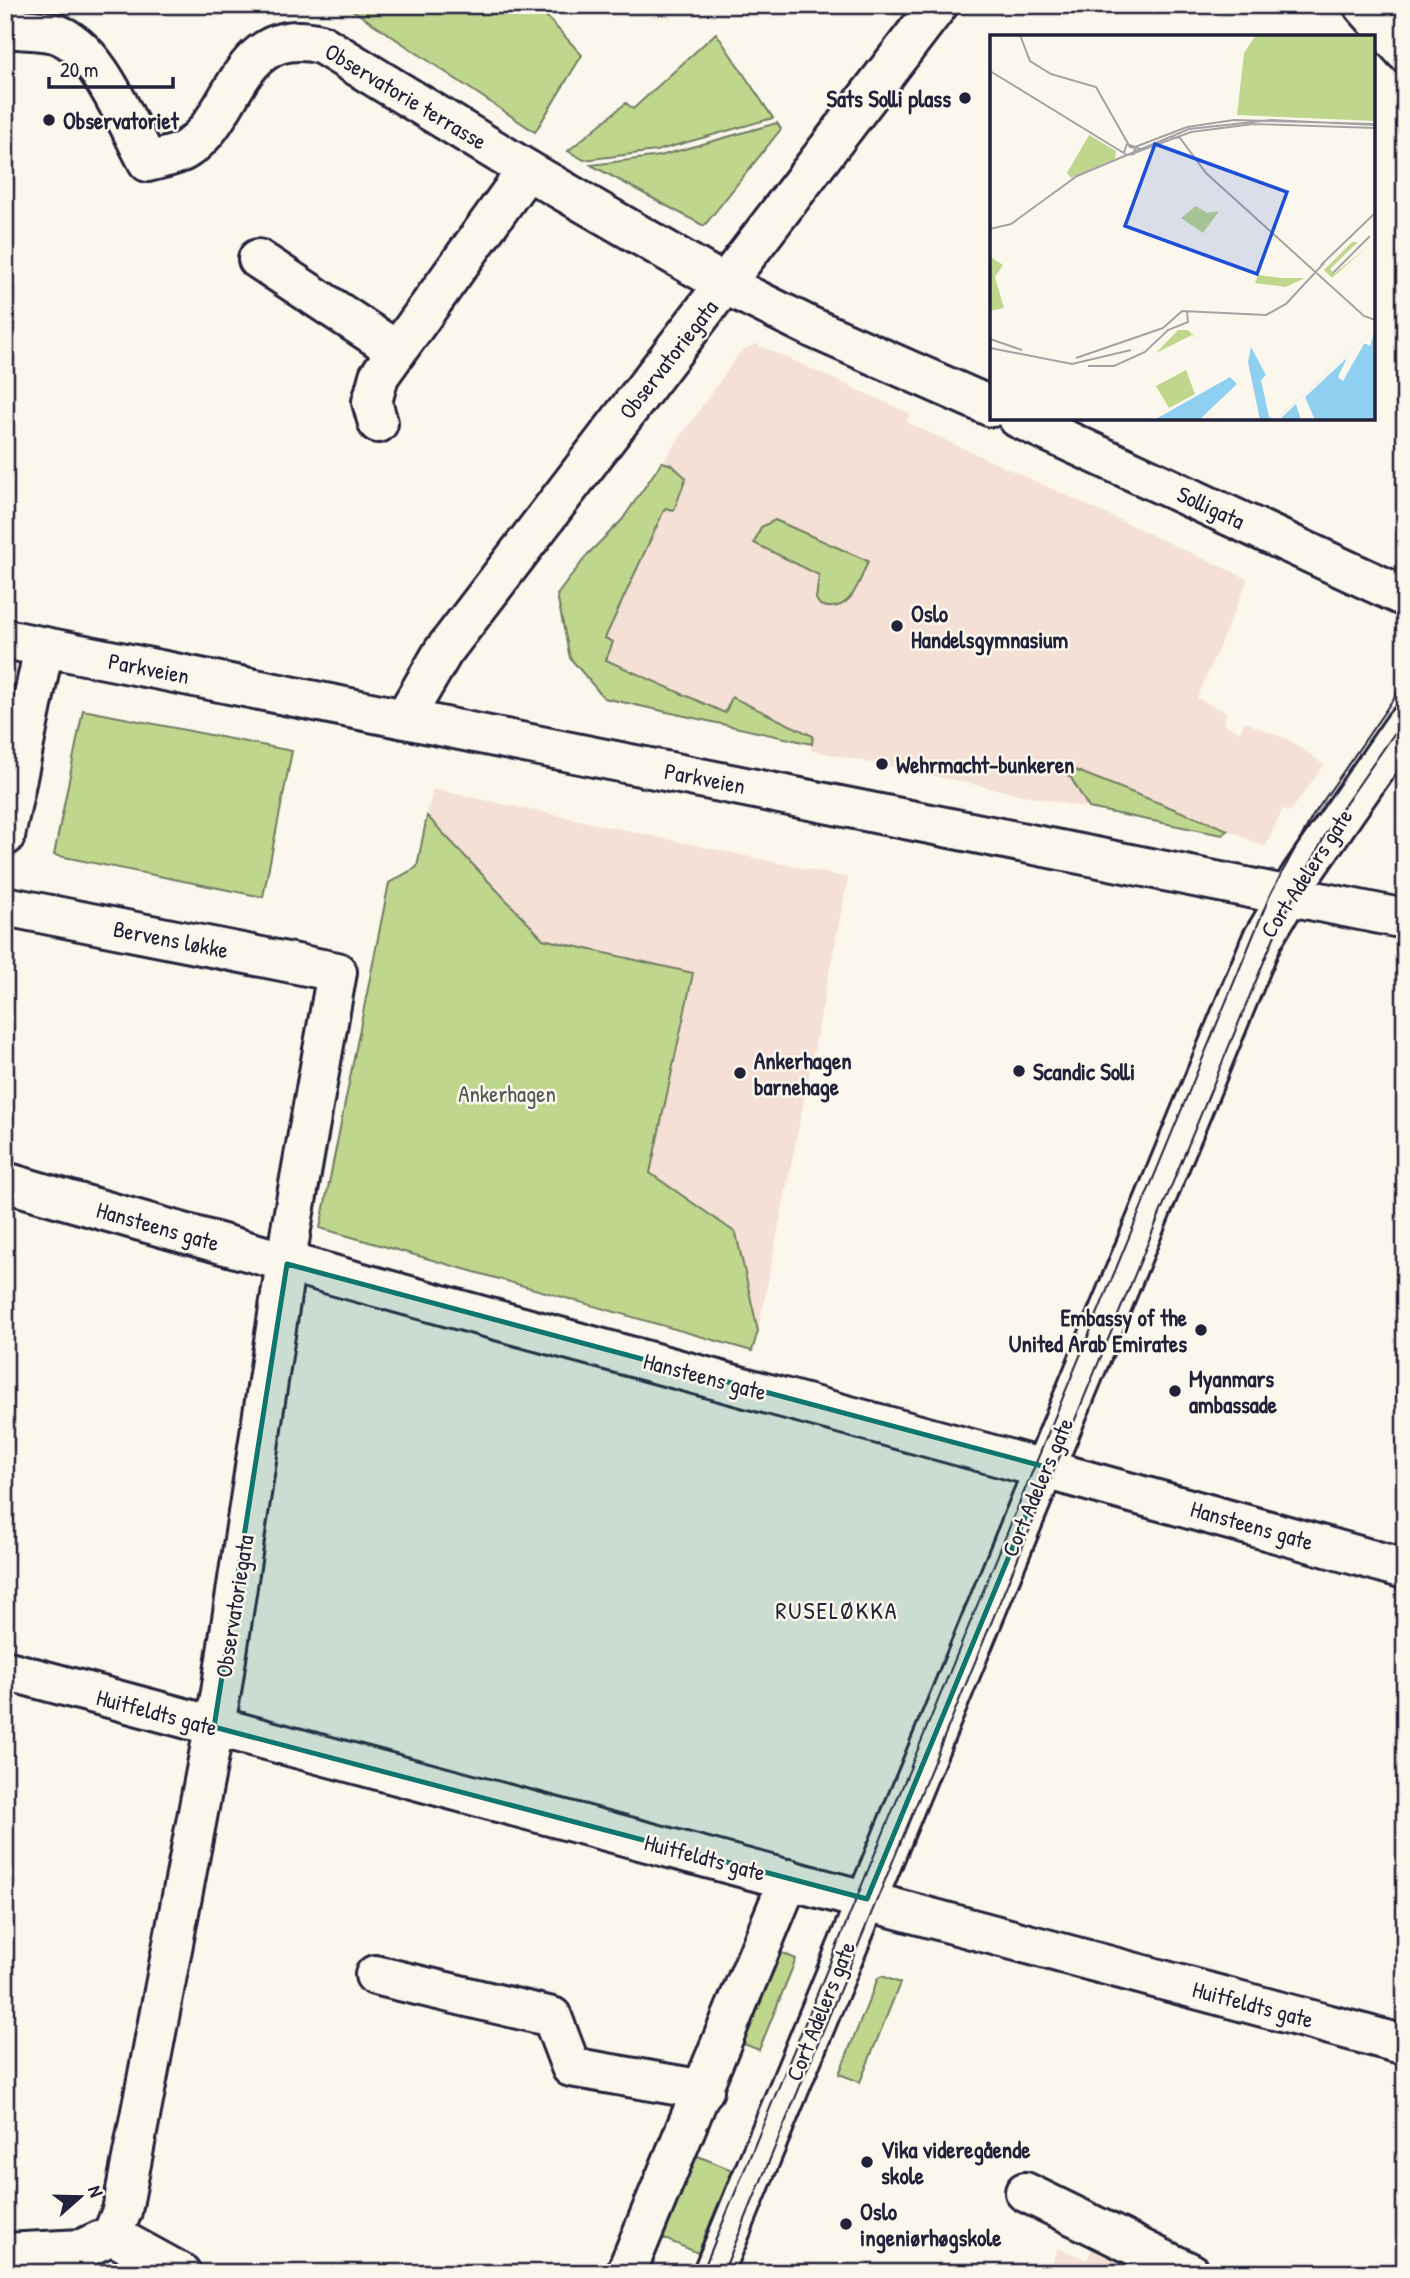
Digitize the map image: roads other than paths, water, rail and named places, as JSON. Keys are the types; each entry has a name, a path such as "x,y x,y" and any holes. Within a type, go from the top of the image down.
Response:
{"street":[{"name":"Observatoriegata","path":"405,717 443,652 938,5"},
{"path":"1363,5 1405,52"},
{"name":"Observatorie terrasse","path":"5,28 54,33 73,42 99,72 148,162 188,149 211,123 241,72 264,53 287,41 304,39 344,55 527,170 726,285"},
{"path":"378,423 372,402 379,376 527,170"},
{"path":"258,259 396,350"},
{"path":"726,285 813,328 990,406"},
{"name":"Solligata","path":"1026,420 1064,428 1405,597"},
{"name":"Parkveien","path":"5,639 1405,919"},
{"path":"5,836 44,647"},
{"name":"Cort Adelers gate","path":"713,2273 1262,940 1287,896 1405,725"},
{"name":"Bervens løkke","path":"5,906 337,972"},
{"name":"Observatoriegata","path":"111,2235 122,2211 214,1727 287,1264 337,972"},
{"name":"Hansteens gate","path":"5,1182 287,1264 1046,1467 1405,1569"},
{"name":"Huitfeldts gate","path":"5,1670 1405,2045"},
{"path":"626,2273 704,2090 789,1879"},
{"path":"375,1975 552,2017 571,2067 704,2090"},
{"path":"1025,2192 1191,2273"},
{"path":"5,2253 82,2249 111,2235 181,2273"}],"tram line":[{"path":"702,2273 1270,895 1312,817 1405,682"},
{"path":"723,2273 1279,925 1330,826 1405,718"}],"place":[{"name":"Sats Solli plass","path":"965,98"},
{"name":"Observatoriet","path":"49,120"},
{"name":"Oslo Handelsgymnasium","path":"897,626"},
{"name":"Wehrmacht-bunkeren","path":"882,764"},
{"name":"Scandic Solli","path":"1019,1071"},
{"name":"Ankerhagen barnehage","path":"740,1073"},
{"name":"Embassy of the United Arab Emirates","path":"1201,1330"},
{"name":"Myanmars ambassade","path":"1175,1391"},
{"name":"Vika videregående skole","path":"867,2162"},
{"name":"Oslo ingeniørhøgskole","path":"846,2224"}],"district":[{"name":"RUSELØKKA","path":"837,1610"}],"park label":[{"name":"Ankerhagen","path":"507,1093"}]}
